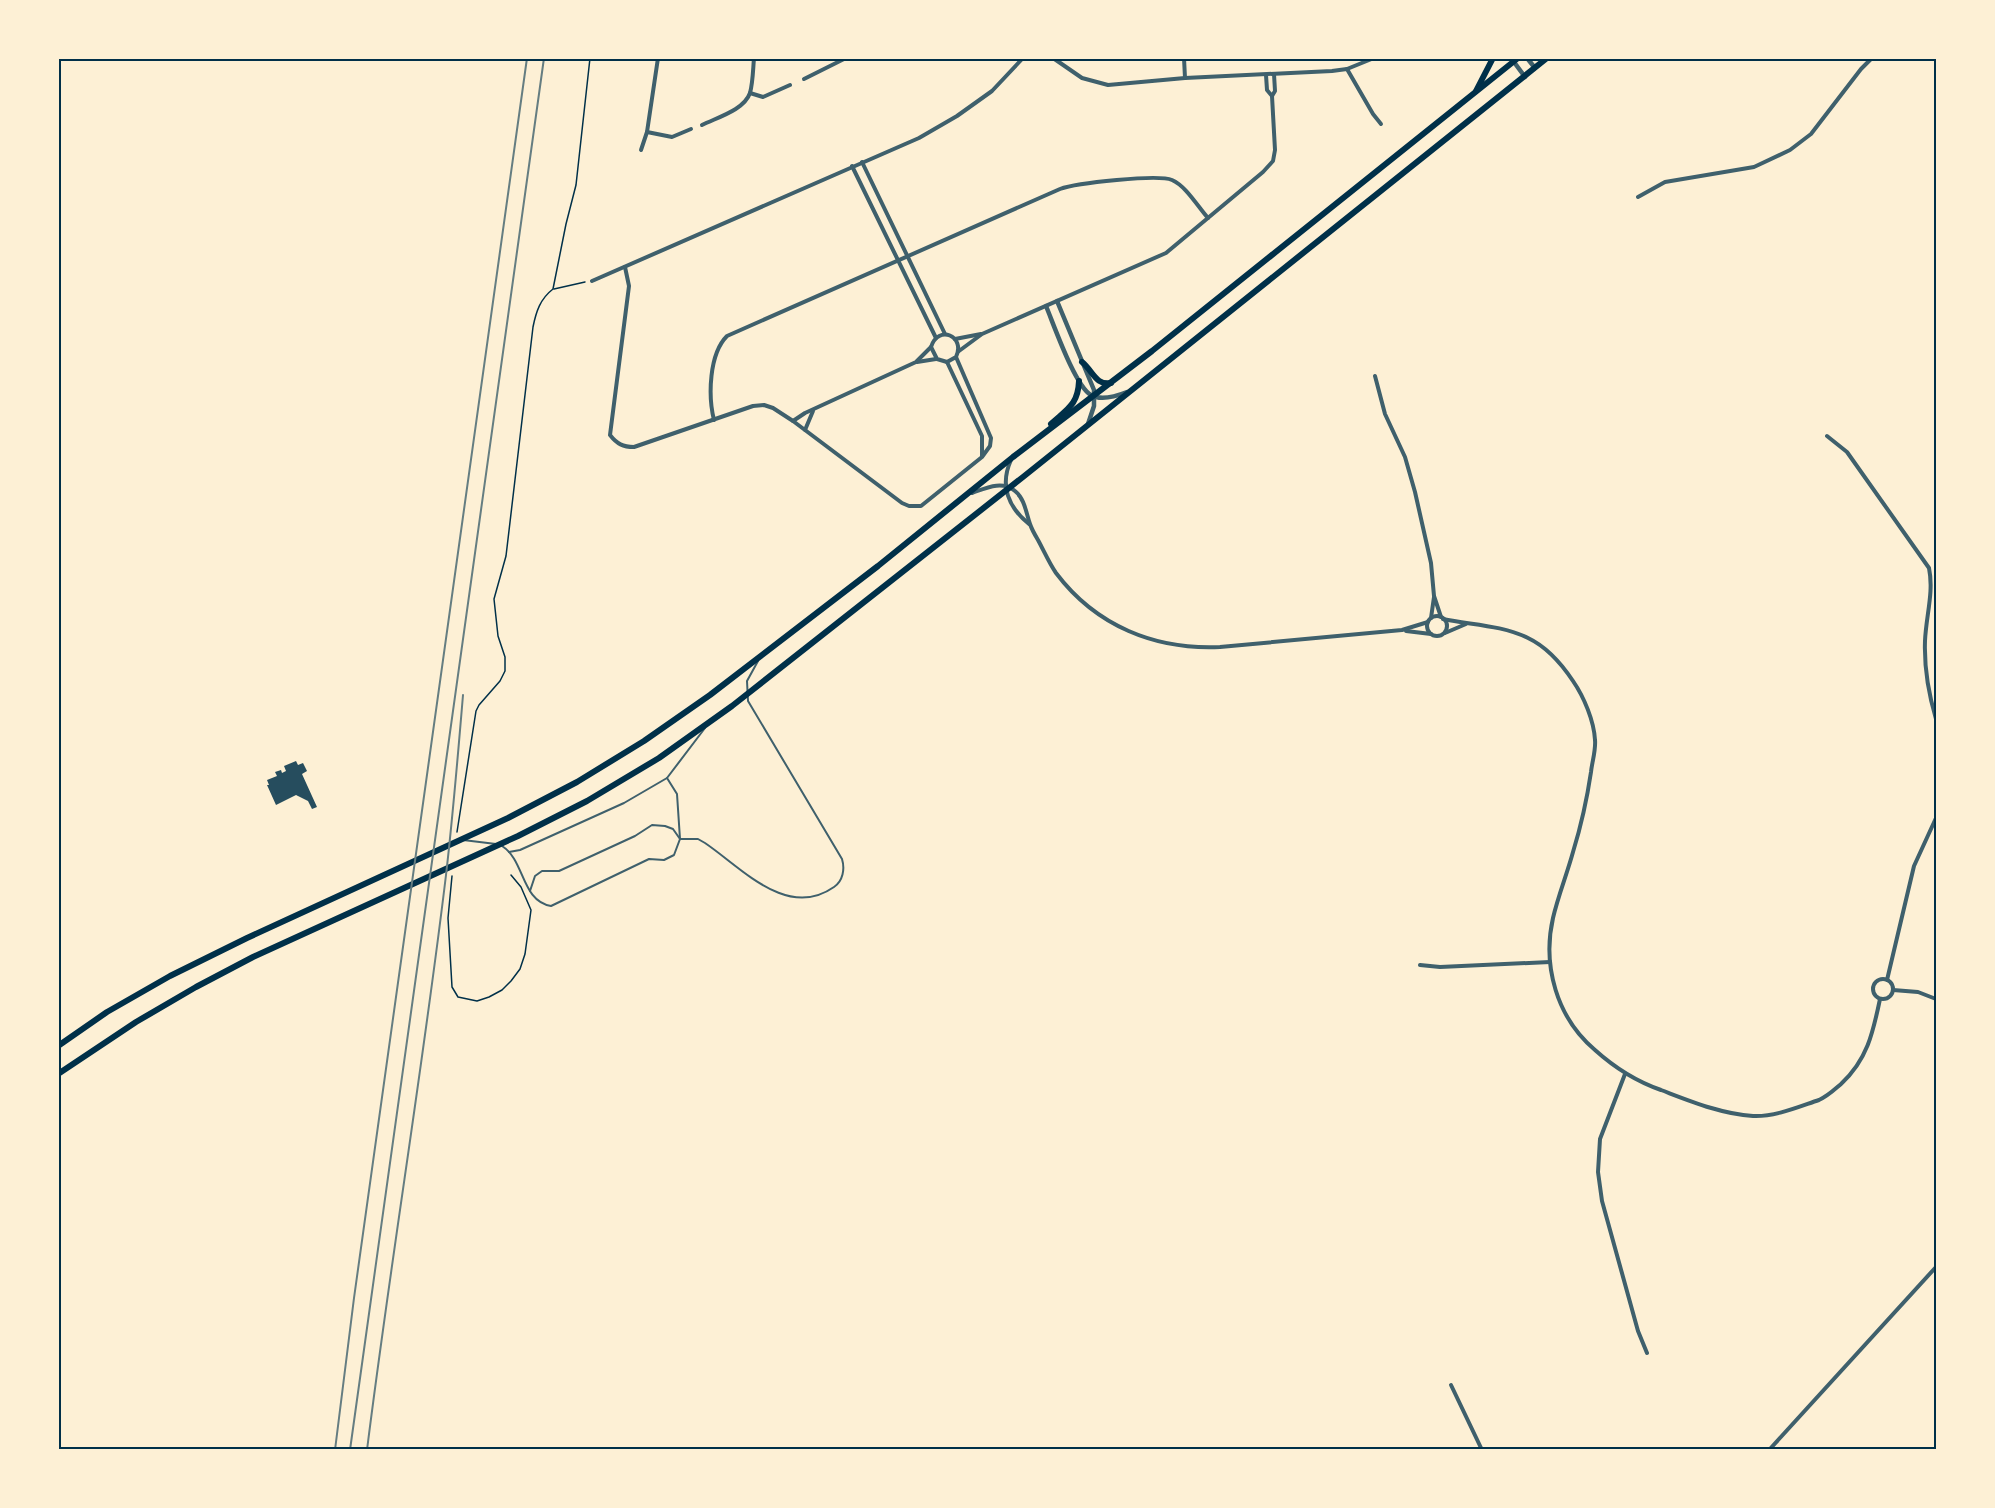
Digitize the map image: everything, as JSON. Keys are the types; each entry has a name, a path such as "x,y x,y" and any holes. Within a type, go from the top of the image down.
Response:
{"main road":[{"path":"1474,94 1493,58"},
{"path":"58,1074 136,1022 253,957 499,845 587,801 659,758 710,722 987,505 1547,58"},
{"path":"58,1046 107,1012 170,976 577,782 644,741 710,694 878,566 1514,60"},
{"path":"1083,362 1097,380 1103,384 1112,382"},
{"path":"1043,434 1075,402 1079,381"}],"street":[{"path":"641,150 647,132 658,58"},
{"path":"702,125 745,102 750,93 754,58"},
{"path":"804,79 846,58"},
{"path":"592,281 919,138 957,116 992,91 1023,58"},
{"path":"1053,58 1082,78 1108,85 1185,78 1347,69 1374,58"},
{"path":"1184,58 1185,78"},
{"path":"1527,58 1535,68"},
{"path":"1638,197 1665,182 1754,167 1790,150 1811,135 1872,58"},
{"path":"1514,60 1525,76"},
{"path":"1347,69 1372,114 1381,124"},
{"path":"1266,74 1267,90 1272,96"},
{"path":"958,351 982,334 1166,253 1263,172 1273,161 1275,150 1272,96 1275,91 1274,74"},
{"path":"750,93 764,97 790,85"},
{"path":"647,132 672,137 692,129"},
{"path":"625,267 629,286 611,414 610,435 616,443 634,447 753,406 764,405 793,421 902,503 909,506 921,506 982,457 990,446 991,438 956,357 958,344 955,339 945,334 862,162"},
{"path":"852,166 936,338"},
{"path":"714,420 710,396 716,354 720,343 728,336 1060,189 1084,183 1166,178 1179,184 1208,218"},
{"path":"1057,301 1092,383 1094,406 1088,424"},
{"path":"1046,306 1079,381 1089,394 1115,396 1132,390"},
{"path":"916,362 931,348 936,338 945,334"},
{"path":"955,339 982,334"},
{"path":"931,348 937,359"},
{"path":"793,421 805,413 916,362 937,359 947,362 956,357"},
{"path":"947,362 982,436 982,457"},
{"path":"1376,376 1385,414 1405,457 1415,492 1431,563 1434,596 1447,626 1444,633"},
{"path":"804,430 813,411"},
{"path":"1827,436 1848,452 1929,568 1932,583 1925,642 1926,683 1936,719"},
{"path":"1013,458 1007,470 1009,502 1020,517 1030,525"},
{"path":"964,496 994,486 1007,488 1019,495 1028,513 1030,525 1055,572 1078,597 1097,614 1143,638 1171,646 1197,648 1402,630 1440,636 1467,624"},
{"path":"987,505 1001,499 1009,502"},
{"path":"1431,634 1427,627 1434,596"},
{"path":"1402,630 1429,620 1442,618 1467,624 1489,625 1528,638 1560,660 1584,698 1595,740 1588,792 1553,919 1550,962 1552,978 1566,1016 1580,1037 1625,1074 1648,1085 1720,1111 1754,1116 1787,1111 1826,1097 1855,1071 1868,1047 1876,1023 1880,999"},
{"path":"1887,980 1914,866 1936,818"},
{"path":"1420,965 1440,967 1550,962"},
{"path":"1880,999 1873,991 1874,986 1881,980 1887,980 1893,990"},
{"path":"1880,999 1888,998 1893,990"},
{"path":"1893,990 1918,992 1936,999"},
{"path":"1625,1074 1600,1139 1598,1172 1602,1201 1638,1331 1647,1353"},
{"path":"1770,1449 1936,1267"},
{"path":"1451,1385 1482,1449"}],"lane":[{"path":"530,891 535,876 542,871 560,871 636,836 652,825 673,829 681,839 698,839 765,886 792,898 826,892 838,885 844,866 842,858 754,713 746,694 747,681 752,670 769,649"},
{"path":"509,852 520,850 624,802 667,778 710,722"},
{"path":"458,838 499,845 509,852 530,891 538,901 551,906 649,859 664,860 674,855 681,839 677,794 667,778"}],"path":[{"path":"553,289 576,185 590,58"},
{"path":"458,838 476,711 500,681 505,671 505,657 498,636 494,599 506,556 533,327 545,295 553,289 592,281"},
{"path":"453,871 448,918 452,987 458,997 477,1001 502,990 520,969 525,954 531,910 520,887 511,875"}],"building":[{"path":"296,761 298,765 303,763 307,771 302,774 317,807 312,809 308,801 296,795 276,805 267,785 269,785 267,780 277,776 275,772 286,771 284,766"}],"railway":[{"path":"335,1450 354,1298 527,58"},
{"path":"350,1450 544,58"},
{"path":"367,1450 437,947 451,830 463,695"}]}
